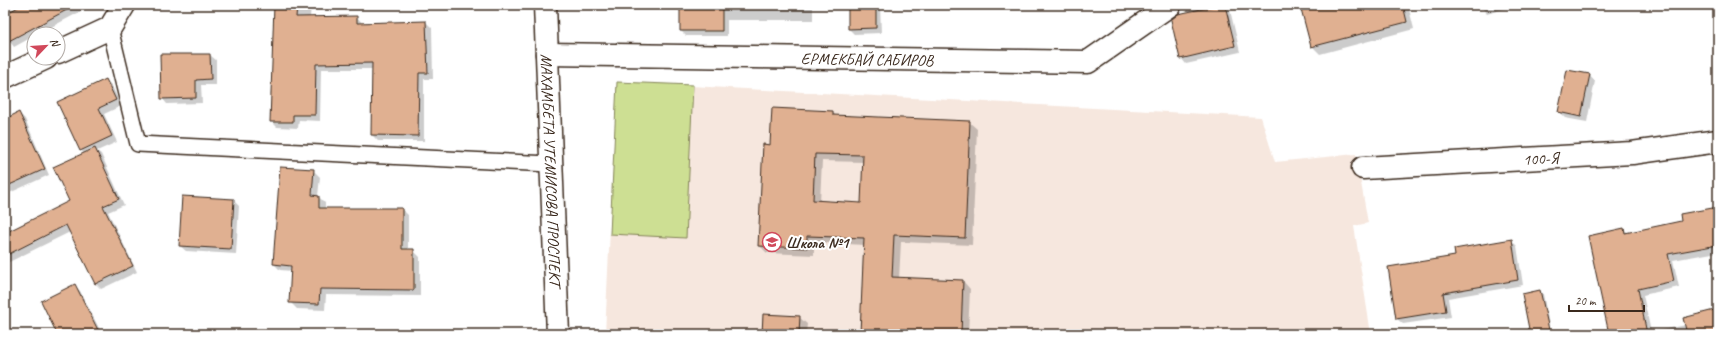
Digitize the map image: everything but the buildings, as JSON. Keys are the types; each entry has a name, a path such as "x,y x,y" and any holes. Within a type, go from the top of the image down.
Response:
{"street":[{"path":"66,48 110,28 124,5"},
{"name":"МАХАМБЕТА УТЕМИСОВА ПРОСПЕКТ","path":"546,5 550,164 558,334"},
{"name":"ЕРМЕКБАЙ САБИРОВ","path":"547,54 1088,62 1170,5"},
{"path":"5,77 29,66"},
{"name":"100-Я","path":"1363,168 1632,153 1718,141"}],"lane":[{"path":"110,28 138,144 550,164"}],"shaded area":[{"path":"617,82 1261,117 1275,162 1356,154 1368,223 1354,226 1371,334 605,334"}],"green space":[{"path":"617,82 693,85 686,238 610,234"}],"place":[{"name":"Школа №1","path":"772,242"}]}
